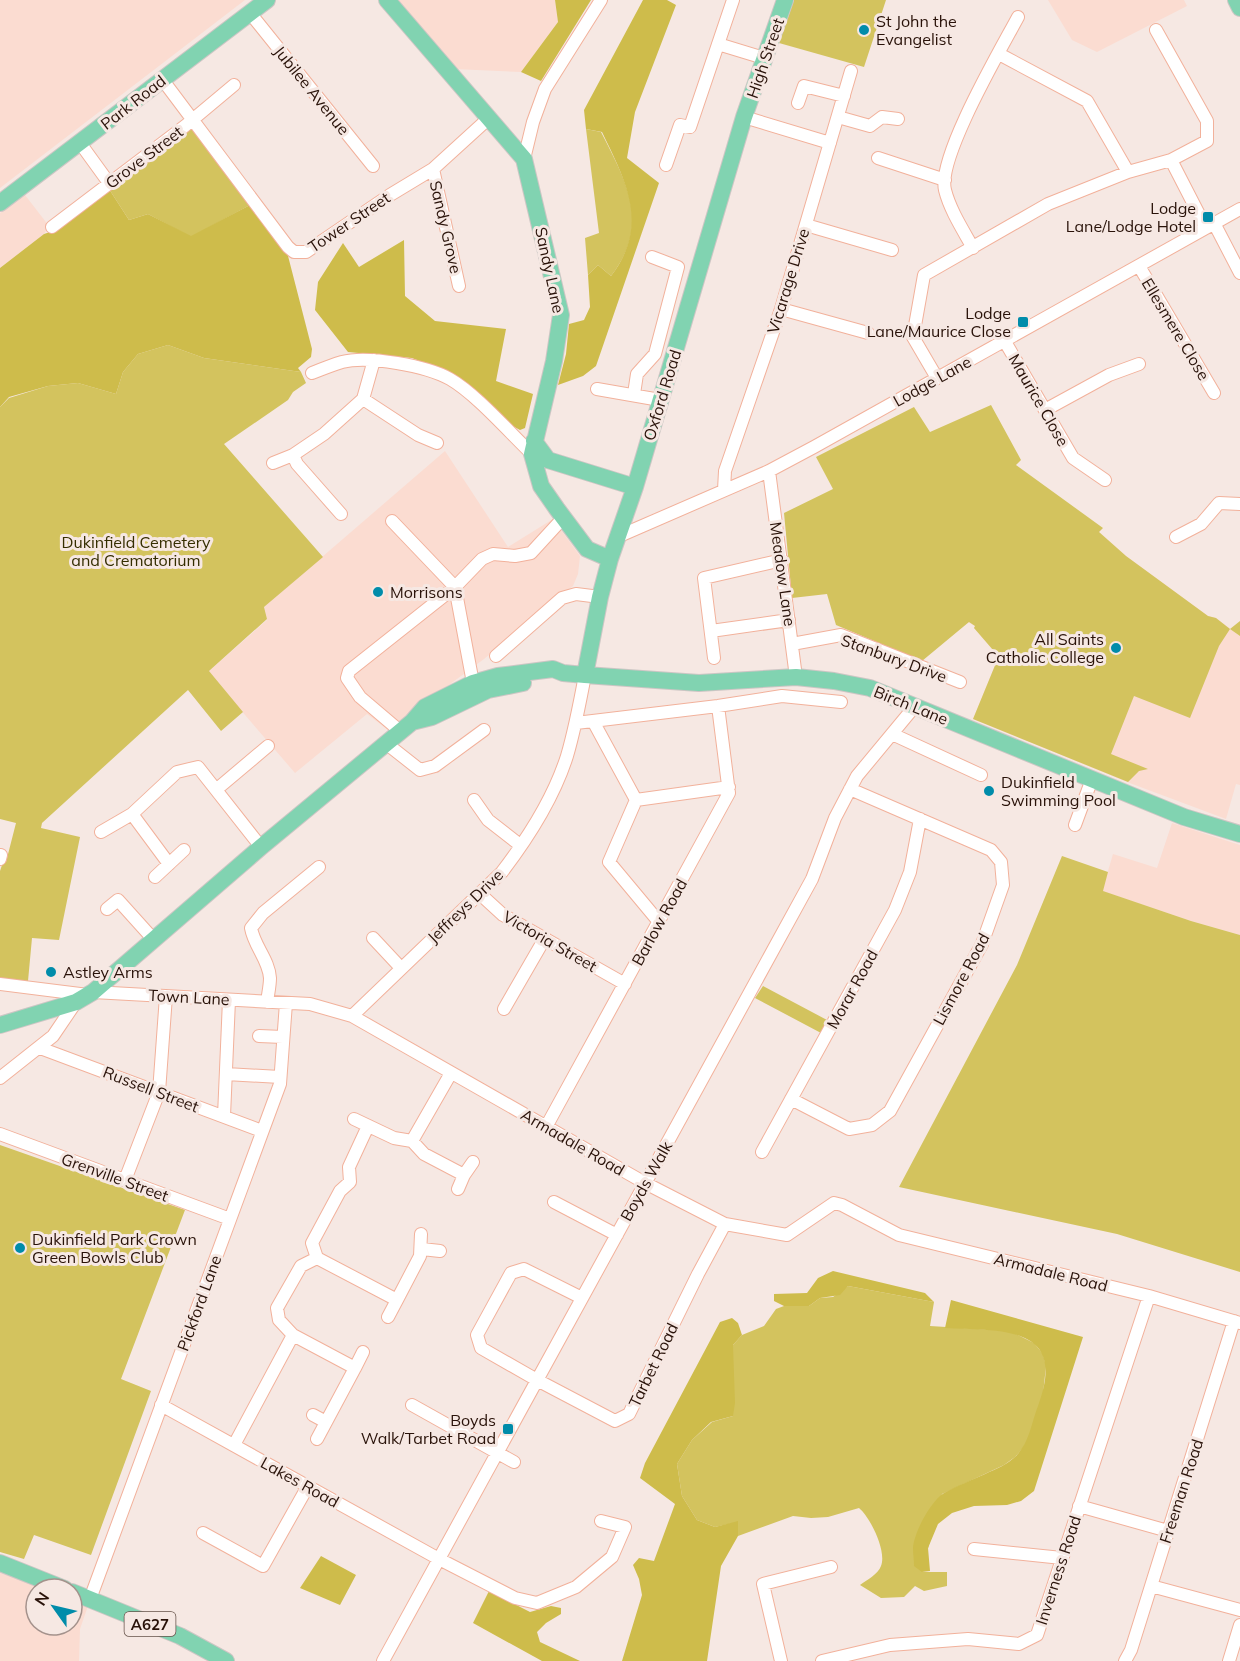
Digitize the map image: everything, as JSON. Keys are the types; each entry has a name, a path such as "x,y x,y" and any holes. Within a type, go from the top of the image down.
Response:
{"main road":[{"name":"Park Road","path":"0,203 267,0"},
{"name":"Sandy Lane","path":"387,0 524,159 561,315 554,361 533,447 541,486 587,549 610,560"},
{"name":"High Street","path":"744,117 785,0"},
{"path":"1236,0 1240,8"},
{"name":"Oxford Road","path":"585,675 600,597 610,560 634,487 744,117"},
{"path":"533,447 548,460 634,487"},
{"path":"541,486 552,469 565,466"},
{"name":"Birch Lane","path":"406,727 424,707 473,682 550,669 563,673 699,683 796,677 834,681 870,688 1184,817 1240,834"},
{"name":"Birch Lane","path":"406,727 488,690 553,680 563,673"},
{"path":"0,1025 86,996 406,727"},
{"path":"0,1563 35,1577"},
{"name":"A627","path":"84,1597 180,1636 226,1661"}],"street":[{"path":"524,159 545,89 601,0"},
{"path":"666,165 680,125 690,127 733,0"},
{"name":"Jubilee Avenue","path":"250,13 373,166"},
{"path":"973,248 944,188 948,160 961,127 1018,17"},
{"path":"938,378 913,337 924,275 1048,204 1128,172 1171,160 1207,141 1207,121 1156,30"},
{"path":"718,44 764,58"},
{"path":"999,54 1087,100 1128,172"},
{"name":"Vicarage Drive","path":"724,490 725,471 781,309 851,71"},
{"name":"Tower Street","path":"162,79 288,247 298,253 306,252 433,169 489,118"},
{"name":"Grove Street","path":"52,227 185,126 234,85"},
{"path":"798,103 804,86 844,96"},
{"path":"744,117 830,143"},
{"path":"838,117 870,126 882,117 898,119"},
{"path":"80,143 109,183"},
{"path":"878,158 945,180"},
{"path":"1171,160 1210,226 1238,264"},
{"name":"Sandy Grove","path":"433,169 459,286"},
{"name":"Lodge Lane","path":"617,537 769,471 1240,209"},
{"path":"806,225 892,250"},
{"path":"634,394 637,375 655,354 678,267 652,257"},
{"name":"Ellesmere Close","path":"1138,266 1214,393"},
{"path":"781,309 868,333"},
{"name":"Maurice Close","path":"1004,340 1073,458 1105,480"},
{"path":"273,463 293,455 324,434 363,399 374,360"},
{"path":"312,373 344,361 374,360 414,366 450,379 533,447"},
{"path":"1045,410 1109,375 1139,364"},
{"path":"597,389 660,400"},
{"path":"363,399 418,435 437,443"},
{"path":"293,455 297,464 339,506"},
{"name":"Meadow Lane","path":"769,471 796,677"},
{"path":"1176,537 1202,524 1219,503 1240,504"},
{"path":"406,727 360,696 347,678 350,671 454,587 482,559 493,554 515,556 531,553 564,517"},
{"path":"392,521 454,587 473,682 467,699"},
{"path":"714,658 704,578 782,560"},
{"path":"496,656 562,598 576,594 600,597"},
{"path":"711,632 789,620"},
{"name":"Stanbury Drive","path":"792,644 841,635 960,682"},
{"name":"Jeffreys Drive","path":"352,1016 502,872 547,802 566,759 576,723 585,675"},
{"path":"576,723 782,696 841,702"},
{"name":"Barlow Road","path":"546,1127 729,793 718,706"},
{"name":"Boyds Walk","path":"383,1661 812,879 835,818 857,776 915,706"},
{"path":"593,721 636,800"},
{"path":"387,744 420,770 435,766 484,730"},
{"path":"892,734 981,775"},
{"path":"217,789 268,746"},
{"path":"101,832 132,814 177,772 198,767 261,847"},
{"path":"1075,825 1092,778"},
{"path":"636,800 729,786"},
{"name":"Lismore Road","path":"791,1099 849,1129 872,1125 890,1111 982,944 1003,885 1001,862 992,849 850,789"},
{"path":"474,800 488,820 520,845"},
{"path":"636,800 609,862 659,922"},
{"path":"132,814 169,864"},
{"name":"Morar Road","path":"762,1152 896,910 910,872 920,819"},
{"path":"155,876 184,850"},
{"path":"267,1002 270,977 264,958 253,939 251,928 263,913 319,867"},
{"name":"Victoria Street","path":"479,893 503,915 625,984"},
{"path":"107,909 115,895 154,940"},
{"path":"373,938 401,968"},
{"path":"504,1009 545,938"},
{"name":"Town Lane","path":"0,984 86,996 166,996 286,1003"},
{"path":"0,1078 53,1036 86,996"},
{"path":"125,1180 159,1092 166,996"},
{"path":"224,1116 229,1000"},
{"name":"Armadale Road","path":"286,1003 310,1004 352,1016 645,1183 725,1224 787,1235 834,1203 899,1235 1149,1296 1237,1322"},
{"name":"Pickford Lane","path":"90,1599 280,1084 286,1003"},
{"path":"259,1036 283,1037"},
{"name":"Russell Street","path":"40,1048 262,1131"},
{"path":"412,1141 451,1073"},
{"path":"226,1074 280,1077"},
{"path":"354,1119 394,1138 412,1141 424,1154 464,1175"},
{"path":"368,1126 349,1167 350,1182 340,1191 312,1244 317,1258 397,1300"},
{"name":"Grenville Street","path":"0,1134 230,1219"},
{"path":"458,1190 473,1162"},
{"path":"554,1202 617,1235"},
{"name":"Tarbet Road","path":"537,1380 615,1420 629,1414 725,1224"},
{"path":"388,1317 422,1249 422,1234"},
{"path":"422,1249 440,1251"},
{"path":"317,1258 301,1266 277,1308 279,1320 293,1335 355,1368"},
{"path":"537,1380 481,1348 477,1335 511,1273 524,1269 582,1298"},
{"name":"Inverness Road","path":"822,1661 891,1645 968,1639 1019,1644 1037,1635 1149,1296"},
{"name":"Freeman Road","path":"1125,1661 1131,1650 1237,1322"},
{"path":"234,1445 293,1335"},
{"path":"317,1439 363,1352"},
{"name":"Lakes Road","path":"161,1405 515,1599 537,1603 576,1587 612,1557 625,1527 601,1521"},
{"path":"412,1405 514,1462"},
{"path":"313,1415 326,1422"},
{"path":"203,1533 263,1566 308,1486"},
{"path":"1079,1506 1168,1531"},
{"path":"974,1549 1062,1558"},
{"path":"781,1661 763,1584 831,1567"},
{"path":"1151,1587 1240,1610"},
{"path":"1229,1661 1240,1625"}],"shaded area":[{"path":"0,0 245,0 0,188"},
{"path":"394,0 555,0 558,22 521,72 454,69"},
{"path":"555,0 591,0 541,81 521,72 558,22"},
{"path":"643,0 667,0 676,5 635,112 627,158 659,183 596,366 583,376 558,385 566,354 569,324 584,320 590,307 588,275 598,265 611,276 623,257 629,239 632,221 626,186 602,132 586,129 584,110"},
{"path":"1048,0 1184,0 1187,6 1097,52 1072,40"},
{"path":"109,189 129,220 148,214 191,236 250,205 287,252 312,349 311,357 298,368 301,372 204,358 168,345 138,354 123,372 116,394 78,383 48,386 9,397 0,407 0,268"},
{"path":"25,195 49,226 44,234 0,268 0,213"},
{"path":"404,240 405,296 435,321 506,329 496,381 533,394 525,428 520,430 509,424 454,375 412,358 348,352 315,310 318,282 343,243 359,267"},
{"path":"445,451 508,547 553,519 580,556 578,574 573,586 484,659 388,730 367,714 295,773 208,672 267,620 264,607"},
{"name":"All Saints Catholic College","path":"1103,528 1099,532 1126,556 1208,616 1216,618 1240,636 1240,785 1236,784 1226,819 1127,782 973,719 996,663 993,650 974,628 975,626 968,622"},
{"path":"1172,823 1240,845 1240,935 1102,891 1113,854 1157,868"},
{"path":"833,1271 925,1293 934,1302 848,1286 840,1295 820,1298 809,1306 784,1306 774,1301 774,1294 807,1293 818,1278"},
{"path":"951,1300 1083,1337 1034,1491 1021,1501 1007,1505 974,1506 952,1513 938,1524 928,1548 930,1571 922,1572 914,1566 913,1548 916,1534 929,1510 944,1493 1002,1466 1016,1456 1030,1432 1045,1380 1044,1360 1037,1347 1024,1338 988,1330 945,1328"},
{"path":"732,1318 738,1323 742,1335 733,1345 735,1403 733,1416 711,1422 692,1440 677,1464 682,1496 697,1520 715,1527 738,1521 738,1536 721,1566 707,1661 622,1661 642,1595 633,1565 639,1558 654,1561 675,1504 640,1478 645,1463 720,1322"},
{"path":"321,1556 356,1575 340,1605 300,1588"},
{"path":"0,1573 24,1581 24,1637 80,1637 79,1661 0,1661"},
{"path":"489,1591 530,1612 551,1606 561,1608 561,1614 537,1632 540,1642 580,1661 542,1661 473,1623"},
{"path":"84,1601 89,1603 84,1617"}],"green space":[{"path":"794,0 886,0 864,67 779,43"},
{"path":"191,128 250,205 191,237 148,214 129,220 109,189"},
{"path":"586,129 601,132 619,169 631,204 630,239 623,257 611,276 598,265 588,275 585,238 599,233"},
{"name":"Dukinfield Cemetery and Crematorium","path":"168,345 204,358 301,372 306,383 293,392 288,400 224,444 323,557 264,607 267,619 209,671 243,712 221,731 188,690 42,823 41,828 80,837 59,940 32,938 28,981 0,978 0,871 6,862 16,823 0,819 0,407 9,398 48,386 78,383 116,394 123,372 138,354"},
{"path":"991,405 1021,460 1016,465 1103,528 1099,532 1126,556 1208,616 1216,618 1230,629 1219,646 1190,718 1134,696 1111,754 1148,769 1139,771 1128,782 973,719 996,663 993,650 974,628 975,626 969,622 922,661 836,625 827,594 792,598 784,513 833,489 816,457 914,407 930,432"},
{"path":"1240,621 1240,636 1230,629"},
{"path":"1062,856 1108,872 1103,891 1240,935 1240,1272 1117,1234 899,1187 1017,965"},
{"path":"763,986 827,1020 821,1033 755,998"},
{"path":"0,1145 185,1210 121,1379 151,1391 91,1555 34,1535 24,1559 0,1552"},
{"path":"848,1286 934,1302 930,1326 1010,1331 1034,1343 1043,1354 1046,1366 1043,1394 1029,1438 1023,1448 1004,1465 942,1494 922,1572 947,1572 947,1586 924,1591 915,1586 904,1597 881,1598 860,1585 872,1577 881,1566 882,1552 868,1519 859,1508 828,1517 793,1516 738,1536 738,1522 715,1527 697,1520 682,1496 677,1464 692,1440 712,1422 733,1416 733,1345 742,1335 764,1326 776,1309 784,1306 809,1306 820,1298 833,1297"}],"place":[{"name":"St John the Evangelist","path":"864,30"},
{"name":"Lodge Lane/Lodge Hotel","path":"1208,217"},
{"name":"Lodge Lane/Maurice Close","path":"1023,322"},
{"name":"Morrisons","path":"378,592"},
{"name":"All Saints Catholic College","path":"1116,648"},
{"name":"Dukinfield Swimming Pool","path":"989,791"},
{"name":"Astley Arms","path":"51,972"},
{"name":"Dukinfield Park Crown Green Bowls Club","path":"20,1248"},
{"name":"Boyds Walk/Tarbet Road","path":"508,1429"}]}
